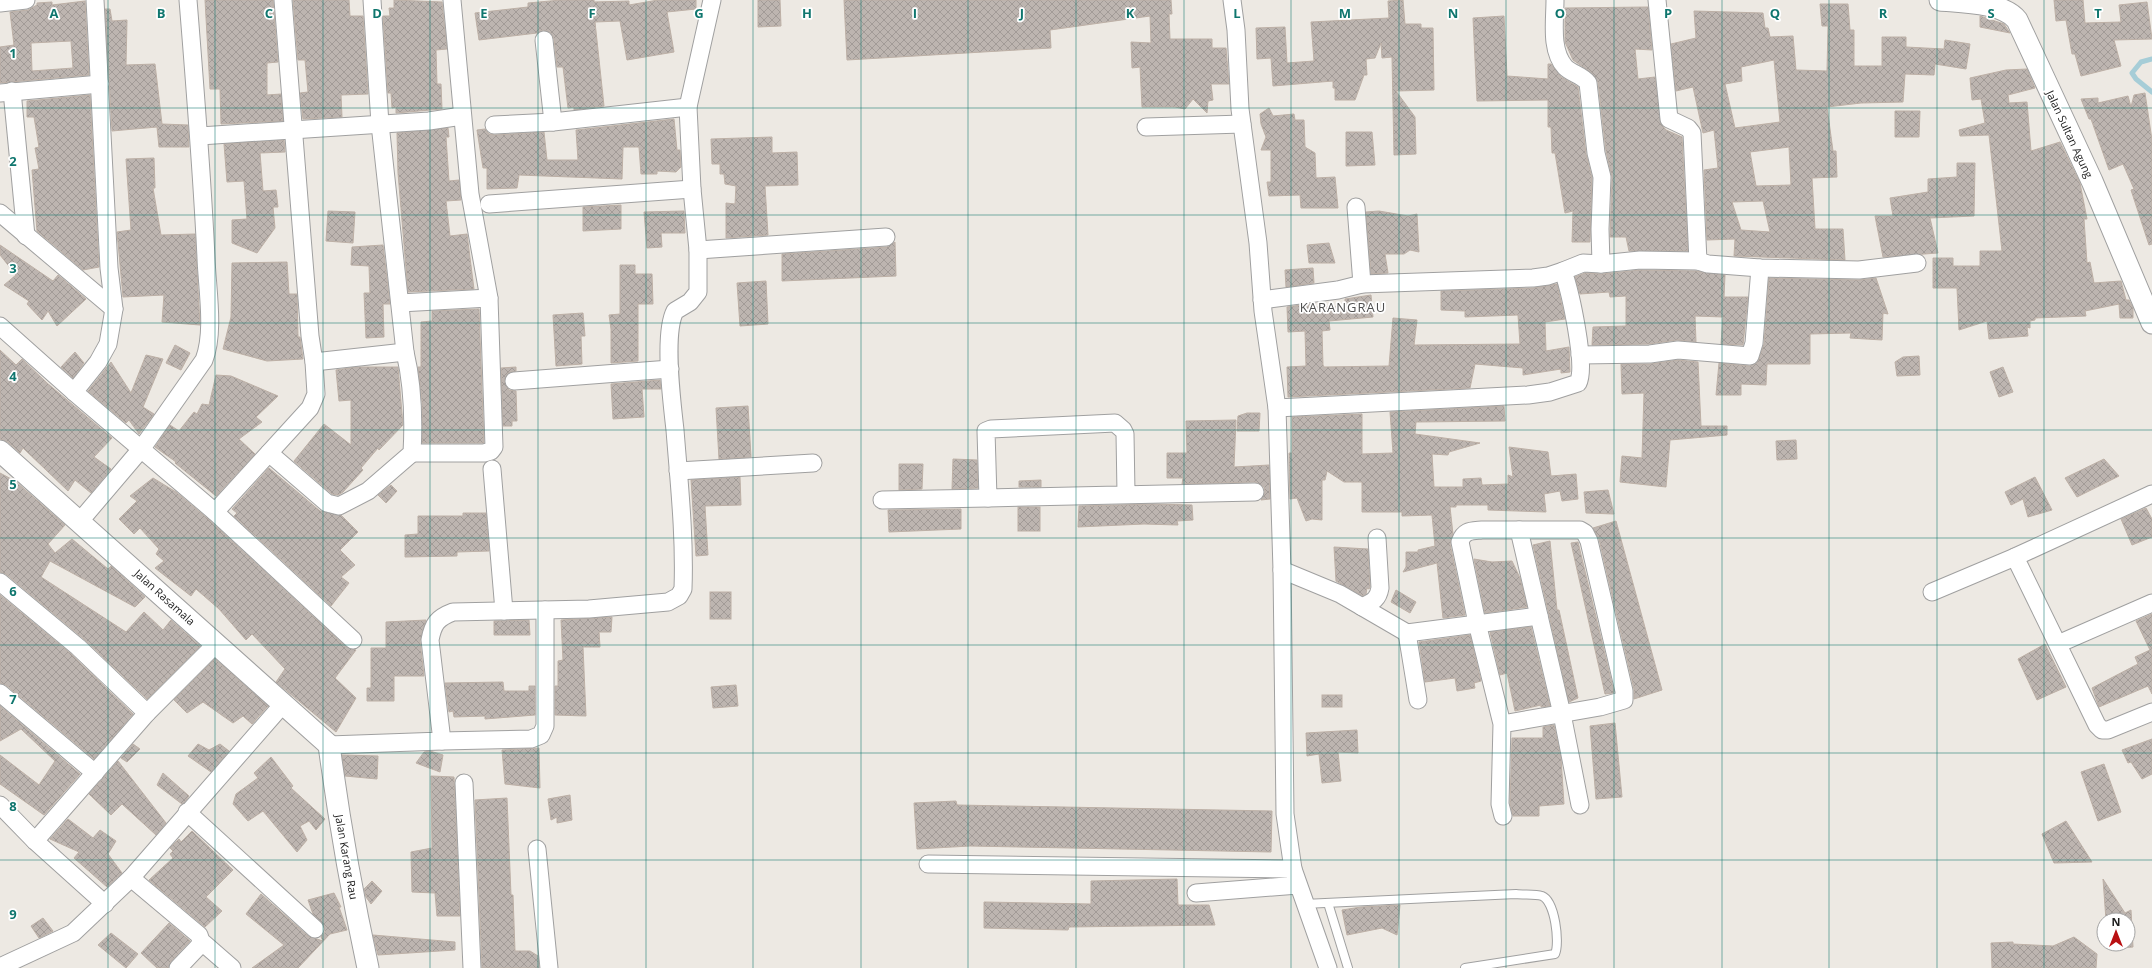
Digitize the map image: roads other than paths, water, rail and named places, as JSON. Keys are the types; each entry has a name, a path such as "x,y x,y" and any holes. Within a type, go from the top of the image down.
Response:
{"street":[{"path":"0,3 26,0"},
{"path":"74,392 98,362 108,344 114,309 109,268 95,0"},
{"path":"80,521 142,448 204,360 208,350 208,301 200,136 188,0"},
{"path":"215,512 310,408 316,394 283,0"},
{"path":"372,0 380,124 405,352 411,379 414,412 412,453"},
{"path":"269,453 328,503 339,506 368,491 412,453 484,453 491,451 494,447 489,298 472,205 462,116 452,0"},
{"path":"442,741 430,640 433,625 440,617 453,612 589,609 668,602 679,596 683,589 678,471 670,369 672,316 675,311 690,302 698,292 698,250 692,189 688,107 712,0"},
{"path":"1232,0 1236,30 1242,124 1258,243 1262,300 1277,408 1267,492 1282,570 1285,814 1293,869 1304,904 1328,968"},
{"path":"1555,0 1556,51 1566,67 1583,77 1588,83 1596,153 1602,178 1600,229 1601,264"},
{"path":"1657,0 1669,119 1688,128 1692,133 1698,261"},
{"name":"Jalan Sultan Agung","path":"1940,0 2012,8 2092,181 2152,324"},
{"path":"544,40 553,122"},
{"path":"26,236 6,92 100,84"},
{"path":"494,125 553,122 688,107"},
{"path":"200,136 380,124 462,116"},
{"path":"1146,127 1242,124"},
{"path":"490,204 692,189"},
{"path":"1356,207 1362,284"},
{"path":"0,213 114,309"},
{"path":"698,250 886,237"},
{"path":"1262,300 1338,290 1362,284 1533,278 1548,276 1583,263 1601,264 1640,260 1698,261 1708,264 1760,268 1859,270 1917,263"},
{"path":"1580,355 1650,354 1678,350 1750,356 1754,343 1760,268"},
{"path":"1277,408 1498,398 1550,392 1578,383 1580,376 1580,355 1569,290 1563,271"},
{"path":"400,303 489,298"},
{"path":"0,326 74,392 142,448 215,512 353,640"},
{"path":"314,362 405,352"},
{"path":"514,381 670,369"},
{"path":"988,498 986,431 991,428 1115,423 1123,430 1125,434 1126,493"},
{"name":"Jalan Rasamala","path":"0,451 217,643 329,745"},
{"path":"678,471 813,462"},
{"path":"492,469 504,611"},
{"path":"882,500 1126,493 1267,492"},
{"path":"1932,592 2015,557 2152,494"},
{"path":"1519,530 1562,714 1580,805"},
{"path":"1502,724 1600,707 1624,700 1625,695 1589,541 1585,533 1580,530 1467,531 1462,535 1460,542 1477,623 1502,724 1500,804 1503,816"},
{"path":"1362,607 1379,596 1380,588 1377,538"},
{"path":"2015,557 2097,725 2102,730 2108,730 2152,712"},
{"path":"1282,570 1340,594 1407,633 1539,616"},
{"path":"0,582 78,647 147,713"},
{"path":"2058,644 2152,603"},
{"path":"329,745 531,739 541,735 545,726 545,610"},
{"path":"1407,633 1418,700"},
{"path":"35,840 147,713 217,643"},
{"path":"0,693 95,773"},
{"path":"0,967 73,933 131,878 187,812 284,703"},
{"name":"Jalan Karang Rau","path":"329,745 354,899 368,968"},
{"path":"464,783 472,968"},
{"path":"0,805 35,840 104,904"},
{"path":"187,812 315,929"},
{"path":"537,849 549,968"},
{"path":"928,864 1293,869"},
{"path":"131,878 199,935 201,941 232,968"},
{"path":"1196,893 1298,885"},
{"path":"178,968 199,946 201,941"}],"lane":[{"path":"1304,904 1516,894 1542,896 1548,901 1553,912 1557,947 1555,954 1465,968"},
{"path":"1328,903 1348,968"}],"waterway":[{"path":"2152,59 2141,62 2132,73 2136,79 2152,92"}],"district":[{"name":"KARANGRAU","path":"1343,307"}]}
